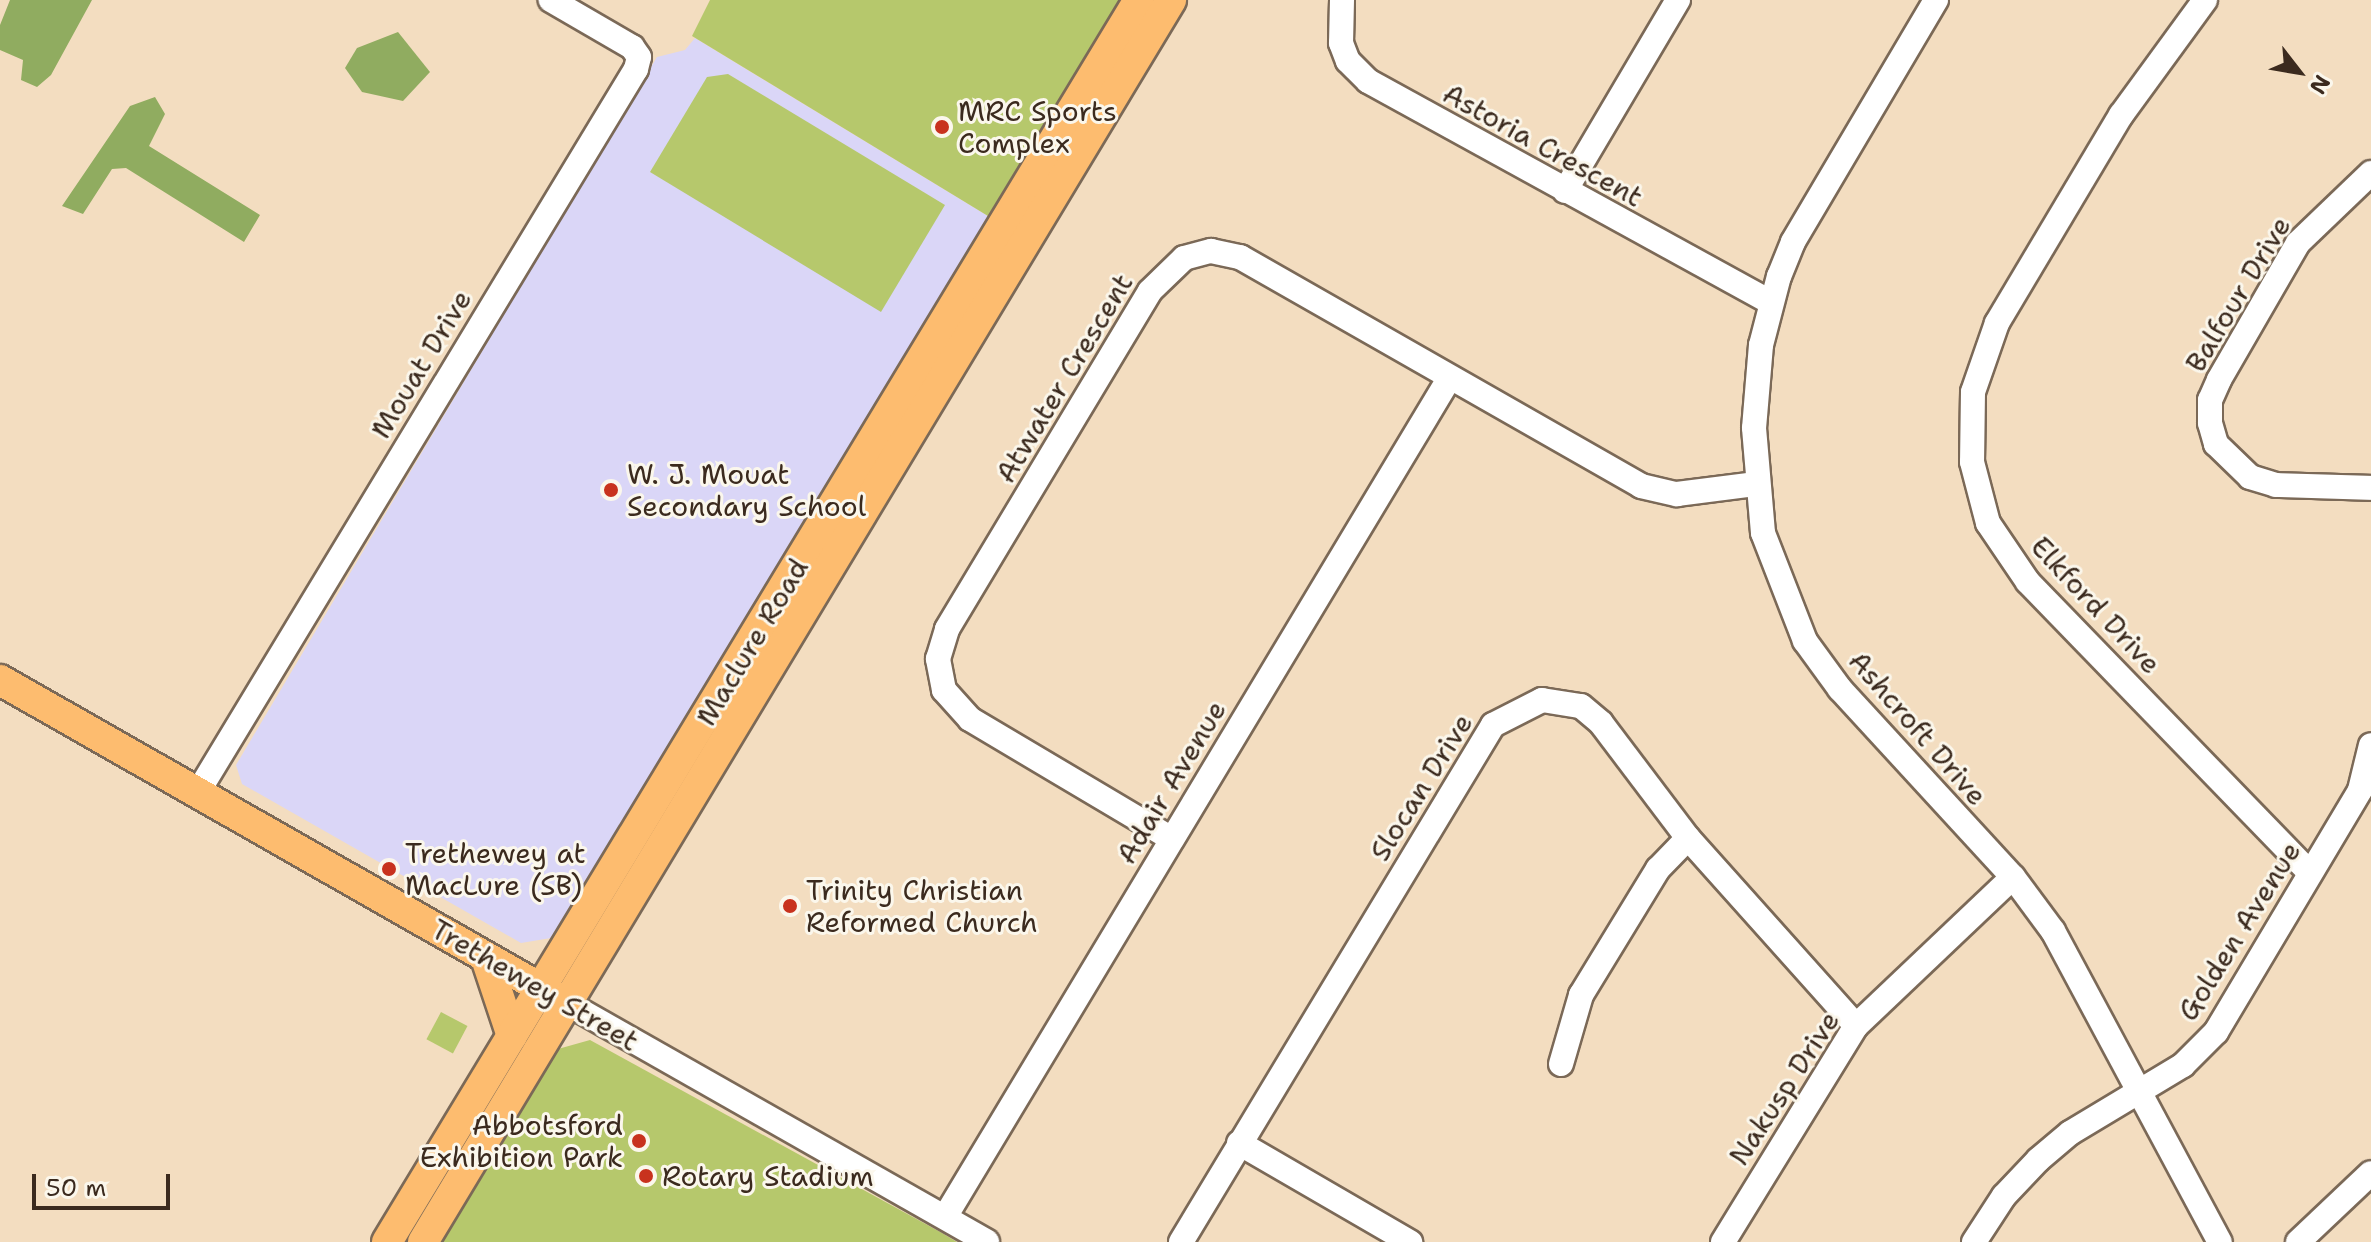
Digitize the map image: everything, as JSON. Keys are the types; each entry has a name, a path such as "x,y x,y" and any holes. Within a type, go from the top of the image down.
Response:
{"main road":[{"name":"Maclure Road","path":"423,1242 554,996 1139,0"},
{"name":"Maclure Road","path":"387,1242 512,1036 554,996 1171,0"},
{"name":"Trethewey Street","path":"0,680 554,996"},
{"path":"486,958 512,1036"}],"street":[{"name":"Mouat Drive","path":"198,792 636,69 639,57 632,47 551,0"},
{"name":"Astoria Crescent","path":"1342,0 1338,30 1357,73 1771,303"},
{"path":"1565,191 1678,0"},
{"name":"Ashcroft Drive","path":"1936,0 1793,242 1771,303 1757,381 1756,484 1777,578 1805,641 1860,715 2013,877 2053,931 2220,1242"},
{"name":"Elkford Drive","path":"2205,0 2121,115 1997,323 1973,392 1972,462 1988,523 2028,582 2310,873"},
{"name":"Balfour Drive","path":"2371,173 2298,243 2219,380 2210,400 2210,423 2216,444 2250,477 2276,485 2371,488"},
{"name":"Atwater Crescent","path":"1172,839 970,719 944,690 938,659 947,629 1150,291 1184,258 1199,252 1224,252 1658,492 1756,484"},
{"name":"Adair Avenue","path":"945,1217 1449,379"},
{"name":"Slocan Drive","path":"1181,1242 1485,737 1512,710 1542,700 1581,706 1601,723 1688,838 1856,1026"},
{"name":"Golden Avenue","path":"1974,1242 2004,1196 2038,1160 2070,1133 2183,1065 2216,1032 2360,790 2371,745"},
{"path":"1561,1064 1581,995 1658,869 1688,838"},
{"name":"Nakusp Drive","path":"1723,1242 1856,1026 2013,877"},
{"name":"Trethewey Street","path":"554,996 987,1242"},
{"path":"1239,1143 1410,1242"},
{"path":"2298,1242 2371,1173"}],"shaded area":[{"name":"W. J. Mouat Secondary School","path":"695,38 988,216 551,938 521,943 242,784 236,765 657,57 685,50"}],"green space":[{"path":"10,0 92,0 51,75 37,87 21,80 23,60 0,50 0,25"},
{"name":"MRC Sports Complex","path":"710,0 1119,0 988,216 692,36"},
{"path":"398,32 430,72 403,101 362,92 345,68 357,48"},
{"path":"728,74 945,205 881,312 650,172 707,77"},
{"path":"155,97 165,114 149,146 260,215 244,242 126,168 112,169 83,214 62,206 130,106"},
{"path":"441,1012 467,1026 453,1053 426,1039"},
{"name":"Rotary Stadium","path":"590,1040 957,1242 442,1242 558,1049"}],"place":[{"name":"MRC Sports Complex","path":"942,127"},
{"name":"W. J. Mouat Secondary School","path":"611,490"},
{"name":"Trethewey at MacLure (SB)","path":"389,869"},
{"name":"Trinity Christian Reformed Church","path":"790,906"},
{"name":"Abbotsford Exhibition Park","path":"639,1141"},
{"name":"Rotary Stadium","path":"646,1176"}]}
